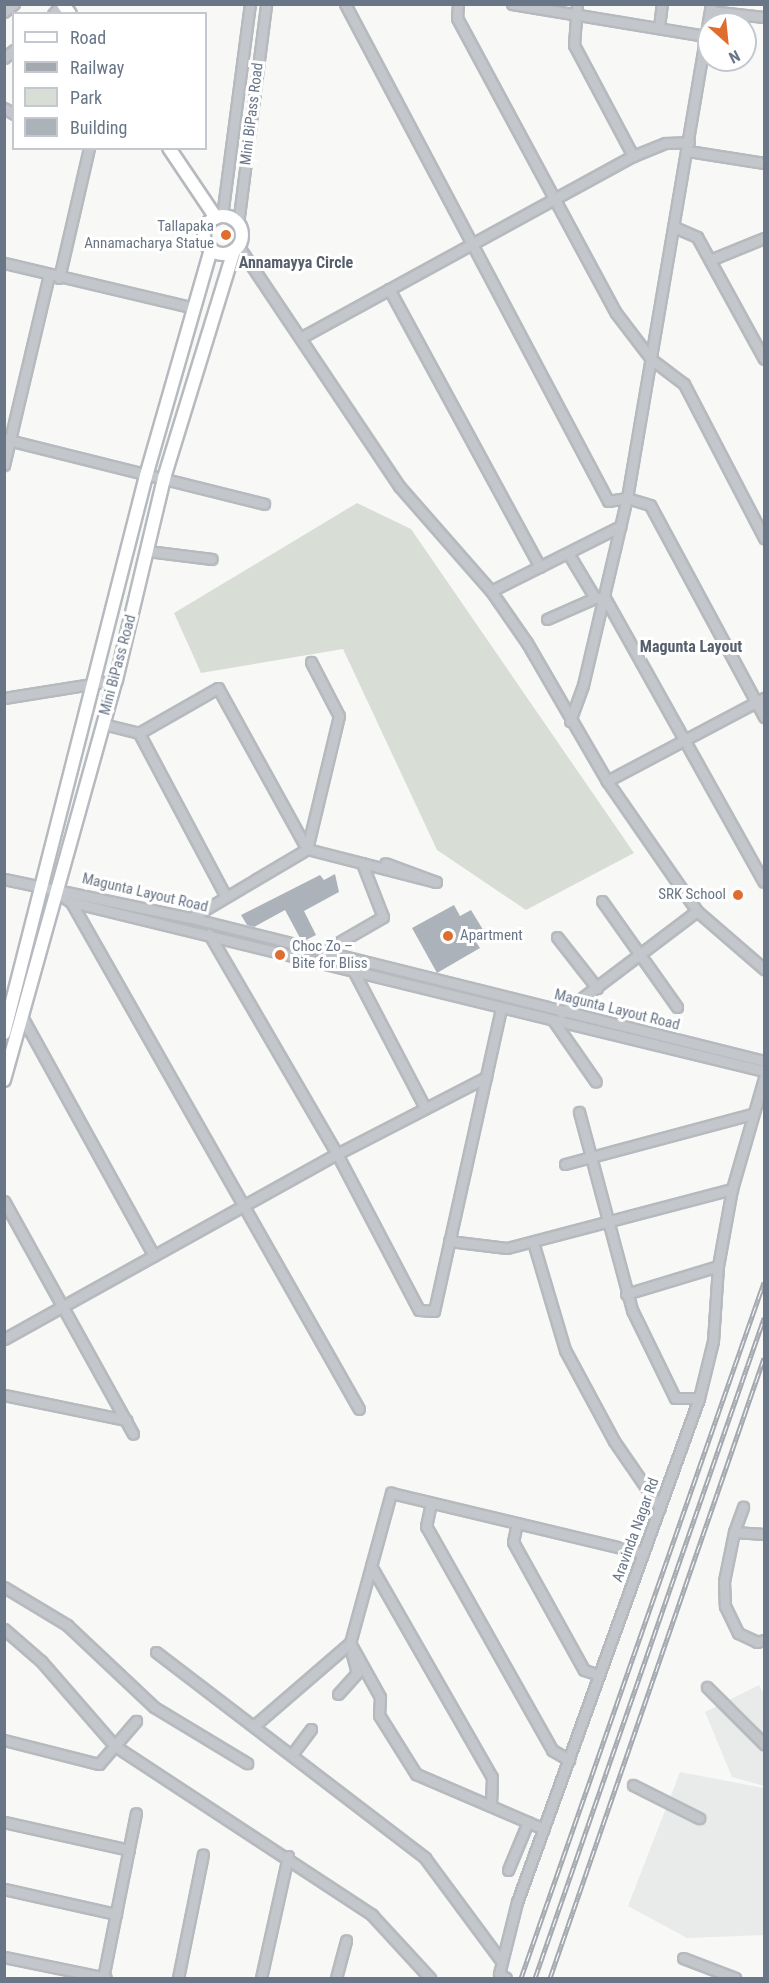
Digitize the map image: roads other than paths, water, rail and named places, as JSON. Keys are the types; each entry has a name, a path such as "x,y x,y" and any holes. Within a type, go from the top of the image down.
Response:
{"main road":[{"path":"170,150 219,217 238,224 242,235 236,249 222,254 210,249"},
{"path":"4,1032 146,476 210,249 205,232 219,217"},
{"name":"Mini BiPass Road","path":"4,1080 116,680 164,478 236,249"}],"street":[{"path":"4,12 14,4"},
{"path":"219,217 250,4"},
{"name":"Mini BiPass Road","path":"238,224 266,4"},
{"path":"345,4 608,501 627,498 650,505 666,529 761,700 765,717"},
{"path":"458,4 457,18 616,313 651,359 684,384 765,538"},
{"path":"512,4 575,9 697,34"},
{"path":"659,27 662,4"},
{"path":"710,8 765,17"},
{"path":"575,9 574,45 633,156"},
{"path":"570,721 605,598 627,498 699,72"},
{"path":"303,337 633,156 665,143 765,163"},
{"path":"4,465 8,440 88,150"},
{"path":"674,227 697,237 765,359"},
{"path":"710,260 765,238"},
{"path":"236,249 303,337 399,486 490,591 526,643 570,721 608,781 697,911 765,969"},
{"path":"4,263 54,277 194,308"},
{"path":"389,289 540,567"},
{"path":"8,440 264,504"},
{"path":"490,591 621,526"},
{"path":"147,551 212,559"},
{"path":"568,553 594,598"},
{"path":"547,619 594,598 605,598"},
{"path":"605,598 765,882"},
{"path":"307,849 339,716 311,662"},
{"path":"4,698 116,680"},
{"path":"103,724 139,733 218,688 307,849"},
{"path":"608,781 761,700"},
{"path":"139,733 225,895"},
{"path":"191,918 225,895 307,849 436,882 385,863"},
{"path":"324,951 383,917 362,863"},
{"path":"4,879 56,891"},
{"name":"Magunta Layout Road","path":"56,891 71,902 765,1071"},
{"name":"Magunta Layout Road","path":"56,891 74,891 191,918 562,1013 765,1061"},
{"path":"602,901 677,1007"},
{"path":"71,902 359,1409"},
{"path":"562,1013 697,911"},
{"path":"209,934 336,1154 419,1310 434,1311 501,1008"},
{"path":"557,937 597,988"},
{"path":"353,970 425,1108"},
{"path":"21,1014 154,1256"},
{"path":"553,1020 596,1082"},
{"path":"4,1339 336,1154 486,1077"},
{"name":"Aravinda Nagar Rd","path":"500,1977 502,1962 544,1829 699,1398 713,1341 718,1266 732,1189 751,1114 765,1078"},
{"path":"579,1112 626,1294 675,1398 699,1398"},
{"path":"566,1164 751,1114"},
{"path":"449,1241 493,1248 533,1242 732,1189"},
{"path":"4,1201 133,1434"},
{"path":"533,1242 565,1350 614,1441 660,1508"},
{"path":"626,1294 718,1266"},
{"path":"4,1395 126,1420"},
{"path":"338,1694 357,1672 350,1643 391,1493 643,1553"},
{"path":"431,1503 426,1526 552,1750 569,1760"},
{"path":"743,1507 734,1532 724,1581 725,1606 738,1633 757,1642 765,1640"},
{"path":"517,1523 513,1542 584,1670 599,1676"},
{"path":"734,1532 765,1534"},
{"path":"371,1566 492,1777 491,1806"},
{"path":"6,1591 67,1625 154,1707 247,1763"},
{"path":"4,1629 41,1661 115,1746 288,1856 372,1915 430,1978"},
{"path":"255,1724 350,1643"},
{"path":"350,1643 380,1697 379,1715 416,1774 544,1829"},
{"path":"156,1652 255,1724 425,1858 502,1962"},
{"path":"707,1687 765,1744"},
{"path":"4,1740 99,1764 136,1721"},
{"path":"292,1753 311,1730"},
{"path":"633,1785 699,1818"},
{"path":"4,1957 104,1978 136,1813"},
{"path":"4,1822 129,1850"},
{"path":"508,1870 528,1822"},
{"path":"178,1978 203,1854"},
{"path":"261,1978 288,1856"},
{"path":"4,1889 116,1914"},
{"path":"336,1978 346,1940"},
{"path":"683,1958 733,1978"}],"railway":[{"path":"521,1978 764,1282"},
{"path":"535,1978 764,1318"},
{"path":"550,1978 764,1358"}],"place":[{"name":"Tallapaka Annamacharya Statue","path":"226,235"},
{"name":"SRK School","path":"738,895"},
{"name":"Apartment","path":"448,936"},
{"name":"Choc Zo – Bite for Bliss","path":"280,955"}],"district":[{"name":"Annamayya Circle","path":"296,263"},
{"name":"Magunta Layout","path":"691,647"}]}
